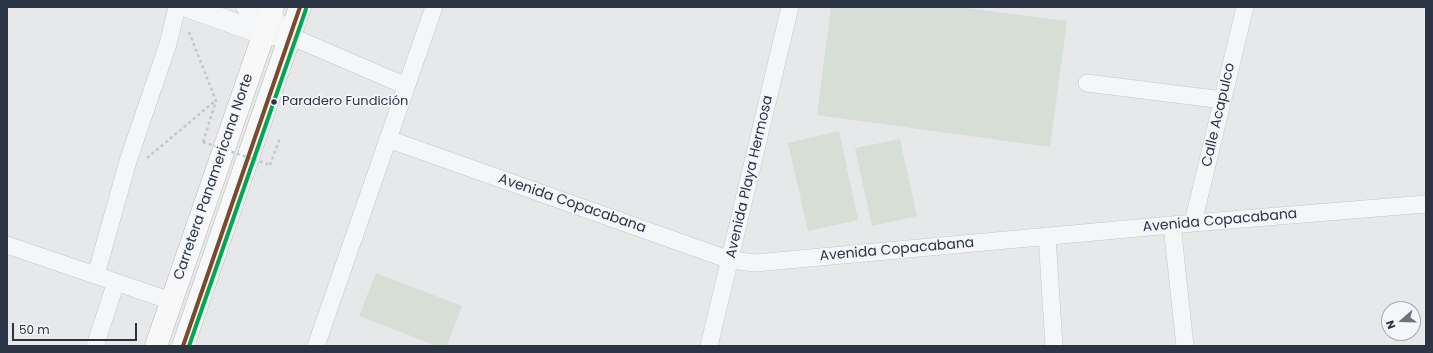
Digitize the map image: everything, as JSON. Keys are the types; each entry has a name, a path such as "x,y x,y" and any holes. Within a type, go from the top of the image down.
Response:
{"highway":[{"name":"Carretera Panamericana Norte","path":"183,346 300,7"},
{"name":"Carretera Panamericana Norte","path":"156,346 269,19"}],"street":[{"path":"96,275 128,161 168,44 176,7"},
{"path":"188,7 269,19"},
{"path":"247,7 269,19 290,36 406,86"},
{"path":"316,346 434,7"},
{"name":"Avenida Playa Hermosa","path":"709,346 790,7"},
{"name":"Calle Acapulco","path":"1194,223 1245,7"},
{"path":"1087,83 1223,100"},
{"name":"Avenida Copacabana","path":"388,139 730,260 755,263 1194,223 1426,204"},
{"path":"1172,225 1185,346"},
{"path":"1047,236 1054,346"},
{"path":"7,245 171,301"},
{"path":"95,346 116,282"}],"path":[{"path":"188,30 216,101 203,142 270,165 280,138"},
{"path":"141,163 216,101"}],"shaded area":[{"path":"831,7 959,7 1067,21 1050,147 817,115"},
{"path":"839,131 858,220 808,231 788,143"},
{"path":"900,139 917,216 872,226 855,148"},
{"path":"376,273 462,306 447,346 437,346 359,316"}],"transit line":[{"path":"183,346 300,7"},
{"path":"189,346 306,9"}],"place":[{"name":"Paradero Fundición","path":"274,102"}]}
